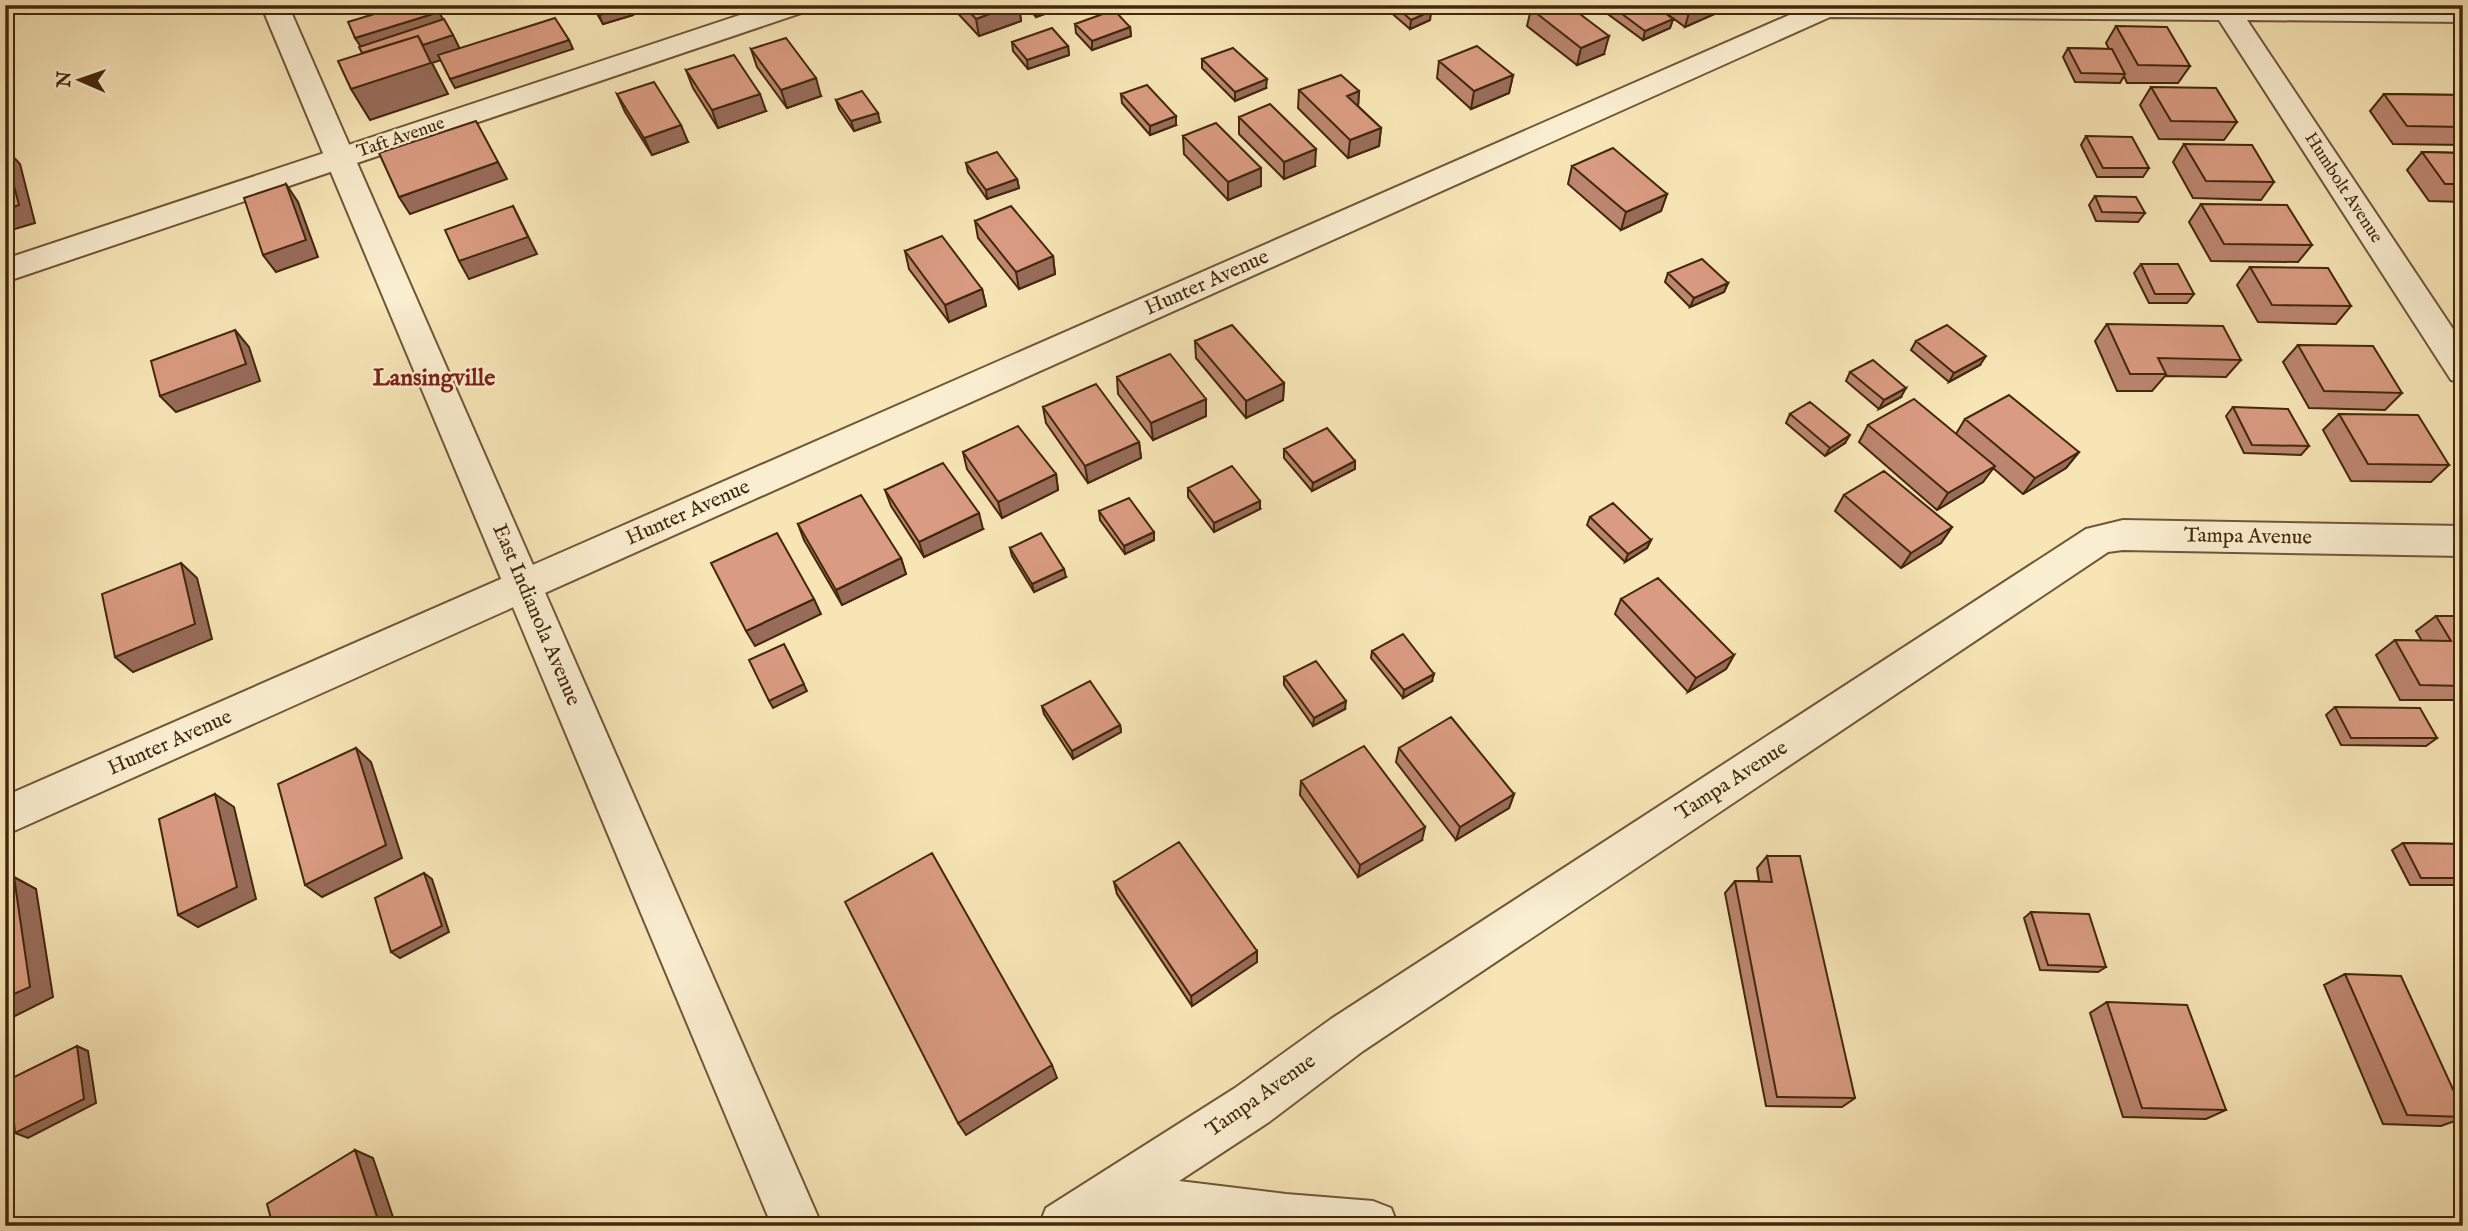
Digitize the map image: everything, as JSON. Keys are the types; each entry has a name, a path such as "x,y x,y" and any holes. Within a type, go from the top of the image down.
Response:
{"street":[{"name":"East Indianola Avenue","path":"274,5 797,1226"},
{"name":"Taft Avenue","path":"5,271 797,5"},
{"name":"Hunter Avenue","path":"5,816 1826,9 2225,8 2463,14"},
{"name":"Humbolt Avenue","path":"2225,8 2463,371"},
{"name":"Tampa Avenue","path":"1064,1226 1252,1105 1347,1035 2099,539 2123,535 2463,541"},
{"path":"1113,1196 1286,1219 1373,1226"}],"building":[{"path":"404,5 436,5 439,12 355,38 348,22"},
{"path":"593,5 629,5 630,6 599,15"},
{"path":"963,5 1013,5 976,19"},
{"path":"1394,5 1424,5 1431,11 1411,20"},
{"path":"1540,5 1568,5 1609,36 1581,48 1531,9"},
{"path":"1610,5 1654,5 1673,19 1645,31"},
{"path":"1684,5 1700,5 1690,9"},
{"path":"1114,10 1130,27 1092,41 1075,24"},
{"path":"555,18 569,40 450,79 438,55"},
{"path":"444,19 453,35 423,45 418,36 362,53 359,47"},
{"path":"2116,26 2167,27 2190,66 2138,65"},
{"path":"1052,28 1068,46 1027,60 1012,42"},
{"path":"418,36 431,63 351,89 338,61"},
{"path":"786,38 816,78 781,90 751,49"},
{"path":"1477,46 1513,75 1474,91 1439,61"},
{"path":"1233,48 1267,79 1235,92 1202,59"},
{"path":"2068,48 2112,49 2125,74 2081,73"},
{"path":"734,55 760,94 712,110 686,70"},
{"path":"1341,75 1359,91 1347,96 1381,128 1350,140 1299,90"},
{"path":"654,82 681,125 644,138 617,94"},
{"path":"1147,85 1176,116 1150,126 1121,94"},
{"path":"2151,87 2216,88 2237,122 2171,121"},
{"path":"862,91 878,113 851,121 836,100"},
{"path":"2384,94 2463,95 2463,127 2407,126"},
{"path":"1270,104 1316,149 1284,162 1239,117"},
{"path":"476,121 498,162 399,197 379,153"},
{"path":"1216,123 1261,168 1228,182 1183,136"},
{"path":"2086,136 2132,137 2149,168 2103,168"},
{"path":"2184,144 2252,145 2274,182 2206,181"},
{"path":"1613,148 1667,194 1626,212 1572,166"},
{"path":"5,151 19,205 5,210"},
{"path":"997,152 1017,179 986,190 966,163"},
{"path":"2422,152 2463,153 2463,184 2445,184"},
{"path":"286,184 306,240 263,255 244,198"},
{"path":"2095,196 2136,197 2145,213 2102,212"},
{"path":"2201,204 2287,205 2312,245 2224,244"},
{"path":"513,206 528,237 459,261 445,230"},
{"path":"1011,206 1053,256 1016,272 975,221"},
{"path":"942,236 982,289 945,305 905,251"},
{"path":"1702,259 1728,283 1694,298 1668,273"},
{"path":"2141,264 2178,264 2194,294 2155,294"},
{"path":"2250,267 2328,268 2351,306 2272,305"},
{"path":"2107,324 2223,326 2241,360 2158,358 2166,374 2130,374"},
{"path":"1232,325 1284,383 1246,401 1195,341"},
{"path":"1947,325 1986,356 1954,373 1916,341"},
{"path":"235,330 246,364 160,396 151,361"},
{"path":"2298,345 2373,346 2402,393 2324,391"},
{"path":"1170,354 1206,399 1151,423 1117,377"},
{"path":"1873,360 1906,388 1884,400 1850,372"},
{"path":"1096,384 1139,442 1085,466 1043,407"},
{"path":"2009,395 2079,452 2035,478 1965,419"},
{"path":"1914,399 1995,466 1948,493 1868,425"},
{"path":"1810,402 1850,435 1830,448 1790,414"},
{"path":"2233,407 2288,409 2309,446 2252,445"},
{"path":"2339,414 2418,415 2449,465 2368,464"},
{"path":"1018,426 1056,474 998,502 963,452"},
{"path":"1327,428 1355,461 1313,483 1284,449"},
{"path":"943,463 979,513 919,542 885,490"},
{"path":"1232,466 1260,501 1214,523 1188,488"},
{"path":"1884,471 1952,527 1911,553 1844,495"},
{"path":"861,495 901,558 836,590 798,524"},
{"path":"1129,498 1154,532 1124,546 1099,511"},
{"path":"1613,503 1651,540 1628,554 1590,517"},
{"path":"777,533 814,599 746,631 711,563"},
{"path":"1041,533 1064,569 1032,584 1010,548"},
{"path":"181,563 195,624 115,657 102,594"},
{"path":"1658,578 1734,655 1696,678 1621,599"},
{"path":"2436,616 2463,616 2463,686 2420,685 2395,640 2451,641"},
{"path":"1403,634 1434,674 1404,690 1372,651"},
{"path":"784,644 804,684 769,701 749,660"},
{"path":"1316,661 1346,701 1314,718 1284,677"},
{"path":"1090,681 1120,725 1072,751 1042,706"},
{"path":"2335,707 2420,708 2437,738 2351,738"},
{"path":"1451,717 1514,794 1460,827 1399,748"},
{"path":"1364,746 1425,827 1360,865 1301,781"},
{"path":"356,748 386,845 305,885 278,784"},
{"path":"215,794 237,887 178,915 159,819"},
{"path":"1179,842 1257,951 1191,996 1114,882"},
{"path":"2403,843 2463,844 2463,878 2421,878"},
{"path":"932,853 1052,1065 958,1123 845,902"},
{"path":"1767,856 1800,856 1855,1098 1777,1097 1735,881 1772,882"},
{"path":"424,873 442,926 391,952 375,898"},
{"path":"14,877 30,987 5,998 5,881"},
{"path":"2031,912 2089,914 2106,967 2048,965"},
{"path":"2345,974 2401,976 2463,1111 2463,1117 2407,1115"},
{"path":"2107,1002 2187,1005 2226,1110 2142,1108"},
{"path":"77,1046 84,1099 15,1133 10,1079"},
{"path":"355,1150 380,1226 273,1226 267,1204"}],"district":[{"name":"Lansingville","path":"434,378"}]}
